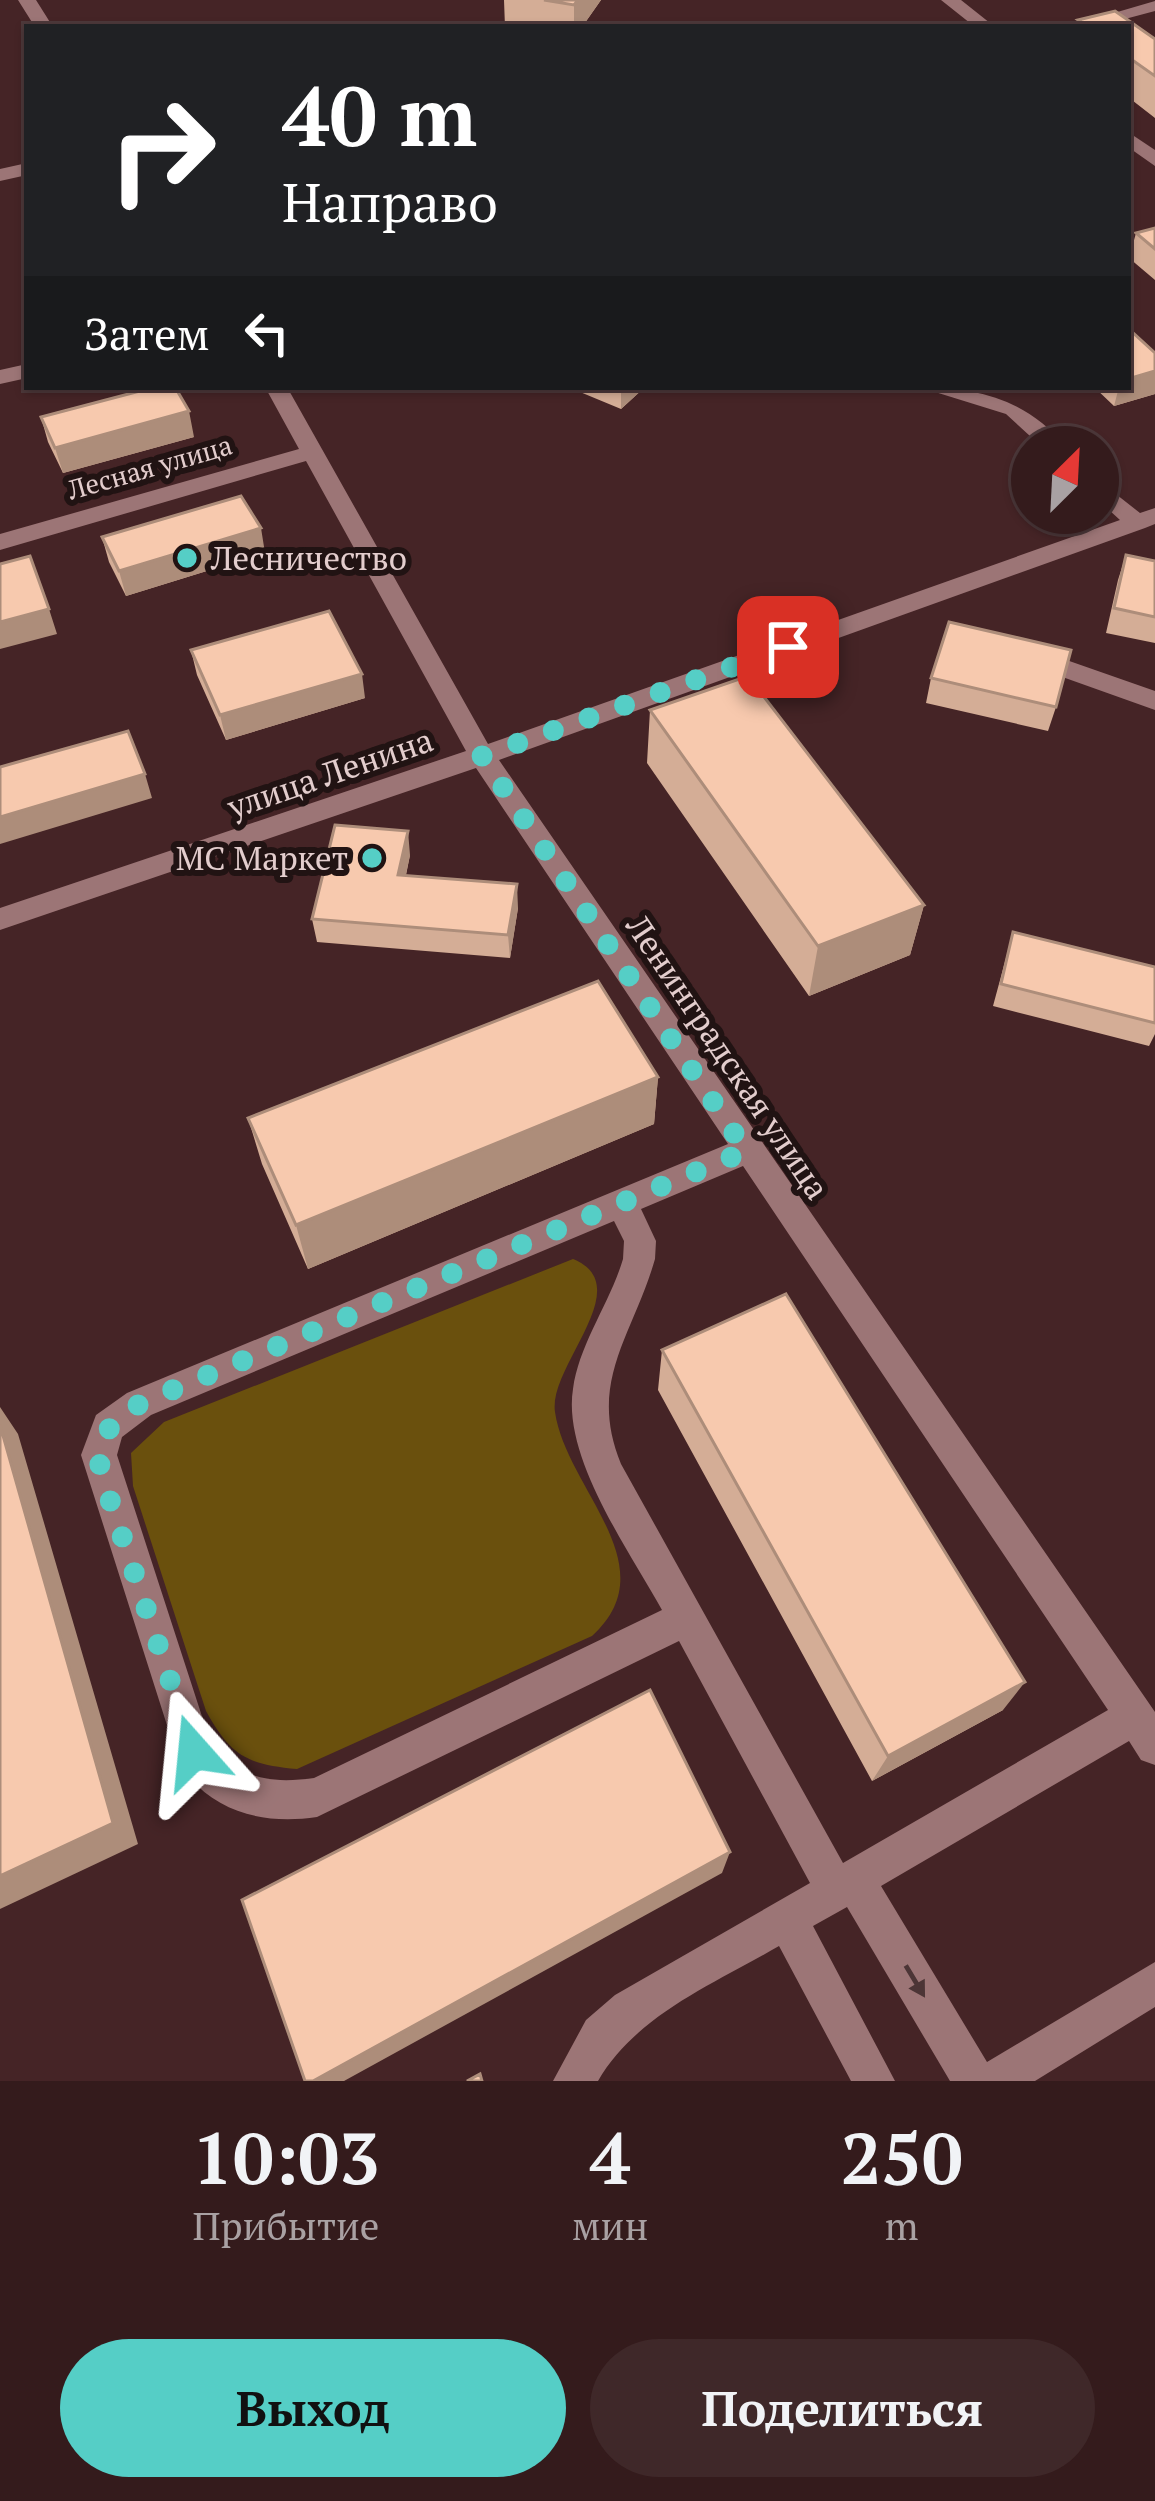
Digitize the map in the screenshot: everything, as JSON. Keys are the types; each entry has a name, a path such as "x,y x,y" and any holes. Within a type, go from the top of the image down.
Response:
{"street":[{"path":"950,0 982,24"},
{"path":"1086,24 1155,6"},
{"path":"1131,140 1155,160"},
{"name":"Ленинградская улица","path":"278,390 482,756 746,1151 1145,1731"},
{"path":"941,390 1014,410 1032,426"},
{"name":"Лесная улица","path":"0,542 316,451"},
{"path":"1119,501 1146,519"},
{"name":"улица Ленина","path":"0,919 482,756 1146,519"},
{"path":"1035,658 1155,701"},
{"path":"685,1619 316,1797 264,1802 220,1783 194,1752 100,1470 101,1441 120,1414 746,1151"},
{"path":"621,1203 640,1241 639,1259 591,1378 586,1424 685,1619 845,1886 974,2081"},
{"path":"574,2081 601,2035 630,2011 845,1886 1145,1731"},
{"path":"787,1920 874,2081"},
{"path":"995,2081 1155,1983"}],"shaded area":[{"path":"573,1259 591,1271 597,1288 586,1328 556,1393 555,1412 563,1441 617,1555 620,1582 613,1609 592,1636 297,1769 242,1755 206,1711 133,1486 131,1453 164,1422"}],"building":[{"path":"1115,11 1155,39 1155,76 1131,59 1131,24 1078,20"},
{"path":"1155,228 1155,249 1136,233"},
{"path":"1131,331 1155,353 1155,371 1131,378"},
{"path":"144,390 177,390 189,411 55,448 41,417"},
{"path":"241,496 261,528 119,571 102,537"},
{"path":"1126,555 1155,561 1155,617 1114,608"},
{"path":"30,556 49,609 0,622 0,564"},
{"path":"329,611 362,674 220,715 191,650"},
{"path":"949,622 1071,650 1056,707 931,678"},
{"path":"748,676 924,905 818,946 650,710"},
{"path":"128,731 145,774 0,817 0,767"},
{"path":"335,825 408,831 398,875 517,884 508,935 312,919"},
{"path":"1013,932 1155,967 1155,1023 1001,984"},
{"path":"598,981 658,1077 296,1225 248,1118"},
{"path":"786,1294 1025,1682 888,1756 662,1350"},
{"path":"0,1425 113,1823 0,1876"},
{"path":"650,1690 730,1852 313,2081 305,2081 242,1900"}],"place":[{"name":"Лесничество","path":"187,558"},
{"name":"МС Маркет","path":"372,858"}],"route":[{"path":"194,1752 100,1470 101,1441 108,1427 120,1414 153,1398 746,1151 482,756 788,647"}]}
